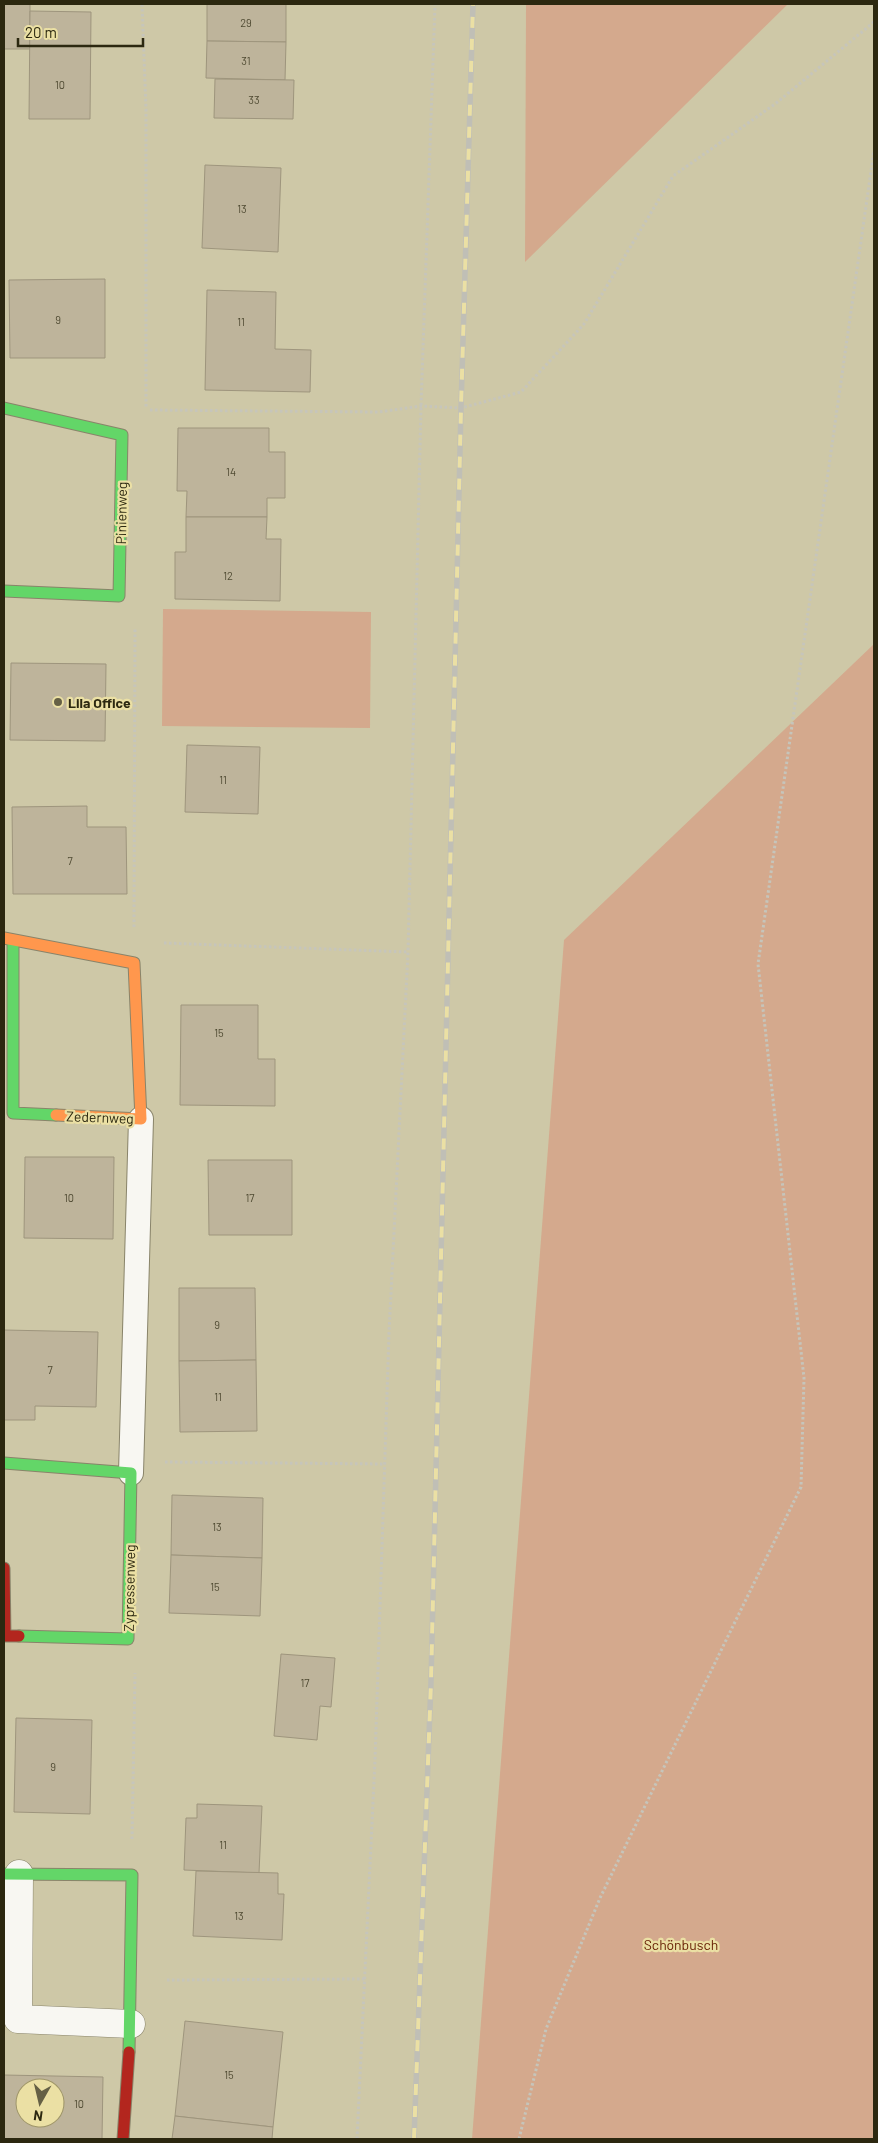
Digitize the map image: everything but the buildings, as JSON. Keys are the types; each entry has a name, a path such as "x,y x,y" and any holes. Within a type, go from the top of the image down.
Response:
{"street":[{"name":"Pinienweg","path":"4,408 122,435 119,596"},
{"path":"4,591 119,596"},
{"name":"Zedernweg","path":"8,940 134,963 140,1119 13,1113 8,940"},
{"path":"4,1463 131,1467"},
{"name":"Zypressenweg","path":"4,1568 4,1636 128,1639 131,1467"},
{"path":"123,2139 131,2024 132,1875 11,1874 18,2019 131,2024"}],"lane":[{"path":"131,1467 140,1119"}],"path":[{"path":"142,4 146,109 146,410 379,412 421,406 461,408 521,392 584,324 673,176 775,104 874,22"},
{"path":"357,2139 385,1464 388,1333 408,952 421,406 435,4"},
{"path":"518,2139 546,2029 600,1898 801,1487 804,1378 758,964 874,150"},
{"path":"119,596 135,625 134,963"},
{"path":"134,941 408,952"},
{"path":"131,1467 385,1464"},
{"path":"128,1639 135,1673 132,1875"},
{"path":"131,1980 365,1979"}],"green space":[{"path":"526,4 788,4 525,262"},
{"path":"163,609 371,612 370,728 162,726"},
{"name":"Schönbusch","path":"874,644 874,2139 472,2139 564,940"}],"railway":[{"path":"414,2139 431,1682 461,408 473,4"}],"traffic: fast":[{"path":"4,408 122,435 119,596 4,591"},
{"path":"13,941 13,1113 56,1115"},
{"path":"4,1463 131,1473 128,1639 19,1636"},
{"path":"4,1874 132,1875 129,2052"}],"traffic: slow":[{"path":"4,938 134,963 141,1119 56,1115"}],"traffic: jam":[{"path":"4,1568 5,1636 19,1636"},
{"path":"123,2139 129,2052"}],"place":[{"name":"Lila Office","path":"58,702"}]}
